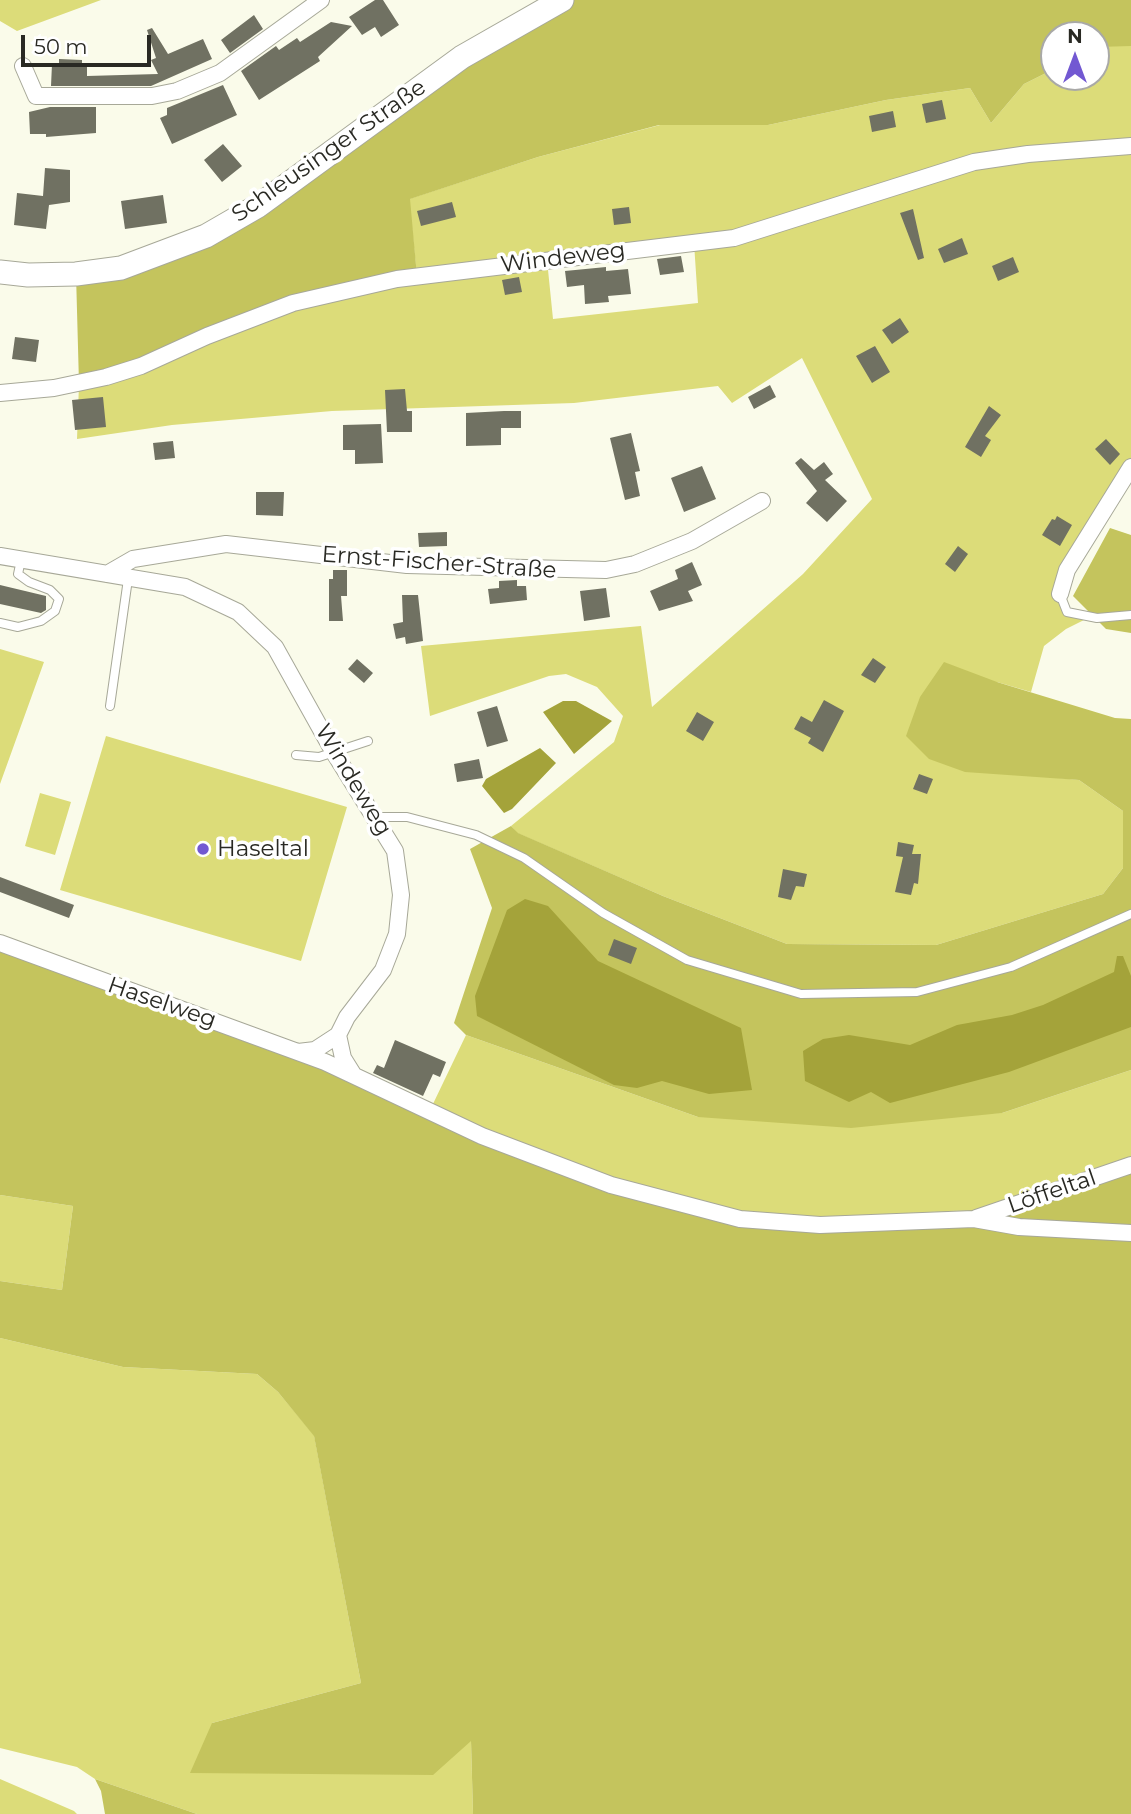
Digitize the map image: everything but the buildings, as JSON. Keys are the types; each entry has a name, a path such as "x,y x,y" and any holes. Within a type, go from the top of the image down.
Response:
{"main road":[{"name":"Schleusinger Straße","path":"0,272 28,275 75,274 121,268 206,236 258,206 462,57 562,0"}],"street":[{"path":"23,66 36,96 152,96 177,91 220,73 321,0"},
{"name":"Windeweg","path":"0,393 54,388 106,377 141,366 207,336 293,303 397,279 734,238 974,162 1028,154 1131,146"},
{"path":"1060,594 1067,570 1131,467"},
{"name":"Ernst-Fischer-Straße","path":"107,574 133,559 226,544 407,565 606,570 635,564 692,541 762,502"},
{"name":"Windeweg","path":"0,556 185,587 238,612 275,647 333,751 396,851 401,895 397,934 383,970 347,1017 338,1035"},
{"name":"Haselweg","path":"0,943 325,1062 482,1136 611,1185 740,1219 820,1225 974,1219"},
{"path":"296,1052 316,1049 338,1035 343,1058 353,1074"},
{"name":"Löffeltal","path":"974,1219 1131,1165"},
{"path":"974,1219 1019,1227 1131,1233"}],"lane":[{"path":"0,623 18,626 41,621 55,611 59,599 50,590 29,582 18,574 21,560"},
{"path":"110,706 128,579"},
{"path":"1060,594 1066,612 1097,618 1131,615"},
{"path":"296,755 319,757 368,741"},
{"path":"376,817 407,817 476,835 524,858 603,913 687,960 801,994 917,992 1011,967 1131,914"}],"shaded area":[{"path":"0,0 101,0 17,31 0,21"},
{"path":"562,0 1131,0 1131,46 1110,47 1110,21 1040,21 1040,76 1024,84 991,123 970,88 886,100 768,125 659,125 538,157 410,199 417,276 293,303 79,384 76,274 165,254"},
{"path":"1110,45 1131,46 1131,467 1060,594 1067,612 1088,618 1066,629 1044,646 1031,692 997,682 1039,776 1079,780 1123,811 1123,868 1103,894 936,945 787,944 663,896 517,833 511,826 614,742 623,716 597,687 566,674 549,676 430,716 421,646 641,626 652,707 803,574 872,499 802,358 732,403 718,386 574,403 332,411 172,425 77,439 79,384 293,303 417,276 409,199 538,157 660,125 768,125 886,100 970,88 991,123 1024,84 1040,76 1040,91 1110,91","holes":["694,243 698,303 553,319 547,260"]},
{"path":"1110,528 1131,535 1131,633 1106,629 1073,596"},
{"path":"0,649 44,662 0,784"},
{"path":"944,662 997,682 1115,718 1131,719 1131,1070 1002,1113 851,1128 698,1117 466,1035 454,1023 492,908 470,849 511,826 518,833 663,896 787,944 936,945 1103,894 1123,868 1123,811 1079,780 965,772 929,759 906,736 920,697"},
{"path":"563,701 576,701 612,721 574,754 543,712"},
{"name":"Haseltal","path":"106,736 347,807 301,961 60,890"},
{"path":"540,748 556,763 512,809 504,813 482,786 486,779"},
{"path":"40,793 71,802 55,855 25,846"},
{"path":"525,899 548,906 598,961 741,1028 752,1090 709,1094 662,1081 637,1088 614,1085 477,1016 475,996 507,910"},
{"path":"0,948 613,1178 740,1212 820,1217 973,1210 1050,1193 1131,1165 1131,1814 473,1814 471,1741 433,1775 190,1773 212,1723 361,1683 314,1436 278,1392 257,1374 123,1367 0,1338 0,1281 62,1290 73,1206 0,1195"},
{"path":"1117,956 1123,956 1131,976 1131,1027 1009,1072 890,1103 871,1092 849,1102 805,1081 803,1051 823,1039 849,1035 910,1045 957,1025 1012,1015 1043,1005 1114,972"},
{"path":"466,1035 698,1117 1002,1113 1131,1070 1131,1165 1050,1193 973,1210 820,1217 740,1212 613,1178 484,1130 432,1106"},
{"path":"0,1195 73,1206 62,1290 0,1281"},
{"path":"0,1338 123,1367 257,1374 278,1392 314,1435 361,1683 212,1723 471,1741 473,1814 197,1814 95,1779 77,1767 0,1748"},
{"path":"0,1779 74,1811 77,1814 0,1814"},
{"path":"95,1779 197,1814 105,1814 101,1791"}],"place":[{"name":"Haseltal","path":"203,849"}]}
